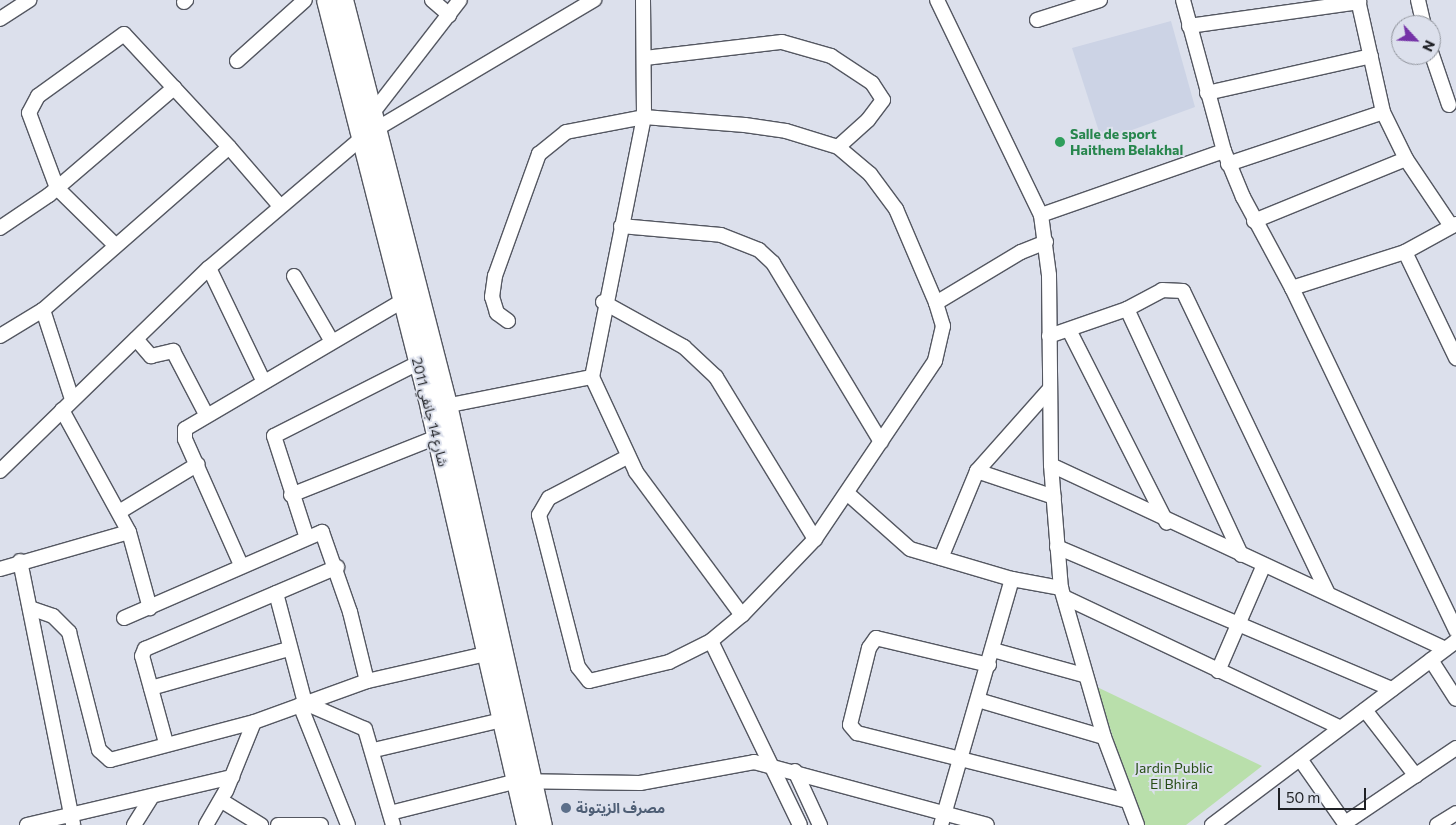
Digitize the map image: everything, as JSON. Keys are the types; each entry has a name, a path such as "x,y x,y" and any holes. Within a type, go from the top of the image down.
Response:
{"main road":[{"name":"شارع 14 جانفي 2011","path":"327,0 369,127 439,407 525,781 527,825"},
{"name":"شارع 14 جانفي 2011","path":"343,0 402,301 418,363 439,407 437,437 494,652 502,720 542,825"}],"street":[{"path":"0,19 29,0"},
{"path":"237,60 304,0"},
{"path":"432,0 449,15"},
{"path":"369,127 460,0"},
{"path":"0,471 72,398 136,339 208,268 369,127 594,0"},
{"path":"642,0 645,58 644,117 603,302 592,377 627,457 742,615"},
{"path":"937,0 1041,214 1046,242 1051,465 1057,547 1063,592 1084,675 1104,737 1137,825"},
{"path":"1038,20 1100,0"},
{"path":"1183,0 1188,26 1226,157 1254,221 1292,288 1456,632"},
{"path":"1418,0 1422,15"},
{"path":"1188,26 1359,1 1383,112 1406,159 1454,225 1405,252 1292,288"},
{"path":"114,244 57,188 29,113 38,96 124,34 229,147 279,205"},
{"path":"645,58 782,42 831,56 872,83 883,100 868,120 838,147"},
{"path":"1207,93 1371,56"},
{"path":"1435,65 1449,105"},
{"path":"0,228 57,188 174,88"},
{"path":"1041,214 1226,157 1383,112"},
{"path":"508,321 497,313 492,288 522,190 539,154 566,132 644,117 786,131 838,147 860,163 889,197 936,303 943,326 940,351 815,539 742,615 711,641 669,662 603,680 589,681 578,667 539,515 549,498 627,457"},
{"path":"0,336 43,310 114,244 229,147"},
{"path":"1254,221 1406,159"},
{"path":"621,226 706,232 758,250 773,264 881,442"},
{"path":"936,303 1020,252 1046,242"},
{"path":"1405,252 1456,358"},
{"path":"208,268 263,380"},
{"path":"294,276 331,340"},
{"path":"1049,336 1127,310 1174,288 1190,300 1327,592"},
{"path":"241,565 198,464 183,434 206,414 331,340 402,301"},
{"path":"603,302 684,347 716,377 815,539"},
{"path":"43,310 72,398"},
{"path":"1127,310 1241,555"},
{"path":"1069,330 1167,522"},
{"path":"136,339 151,356 173,351 206,414"},
{"path":"306,535 291,495 274,436 418,363"},
{"path":"439,407 592,377"},
{"path":"941,558 977,471 1049,390"},
{"path":"62,410 129,532 150,608"},
{"path":"291,495 437,437"},
{"path":"119,512 198,464"},
{"path":"1051,465 1263,567 1451,645 1300,759 1232,819 1212,825"},
{"path":"977,471 1054,497"},
{"path":"847,492 900,543 941,558 1063,592 1218,671 1341,728"},
{"path":"0,569 20,561 129,532"},
{"path":"124,618 150,608 306,535 322,532 337,567 367,681"},
{"path":"1057,547 1392,689"},
{"path":"20,561 72,820"},
{"path":"166,743 142,656 145,649 337,567"},
{"path":"1218,671 1240,624 1263,567"},
{"path":"943,819 959,756 994,650 1012,579"},
{"path":"276,593 303,704 348,825"},
{"path":"30,608 53,616 69,632 104,758 113,760 166,743 254,722 367,681 494,652"},
{"path":"989,665 882,638 872,641 849,718 852,728 1128,801"},
{"path":"711,641 773,764 800,825"},
{"path":"151,688 289,649"},
{"path":"994,650 1084,675"},
{"path":"1431,660 1456,699"},
{"path":"978,700 1104,737"},
{"path":"303,704 356,722 369,736 392,819 525,781 640,783 754,762 773,764 943,819 987,825"},
{"path":"1364,710 1416,776"},
{"path":"374,750 502,720"},
{"path":"206,825 222,800 254,722"},
{"path":"1300,759 1346,824 1456,748"},
{"path":"795,771 820,825"},
{"path":"27,825 72,820 152,796 232,777"},
{"path":"134,825 152,796"},
{"path":"222,800 261,825"},
{"path":"1437,825 1456,813"},
{"path":"278,825 321,825"}],"shaded area":[{"path":"1171,21 1195,107 1102,141 1072,48"}],"green space":[{"name":"Jardin Public El Bhira","path":"1097,687 1262,766 1186,825 1141,825"}],"place":[{"name":"Salle de sport Haithem Belakhal","path":"1060,142"},
{"name":"مصرف الزيتونة","path":"566,808"}]}
